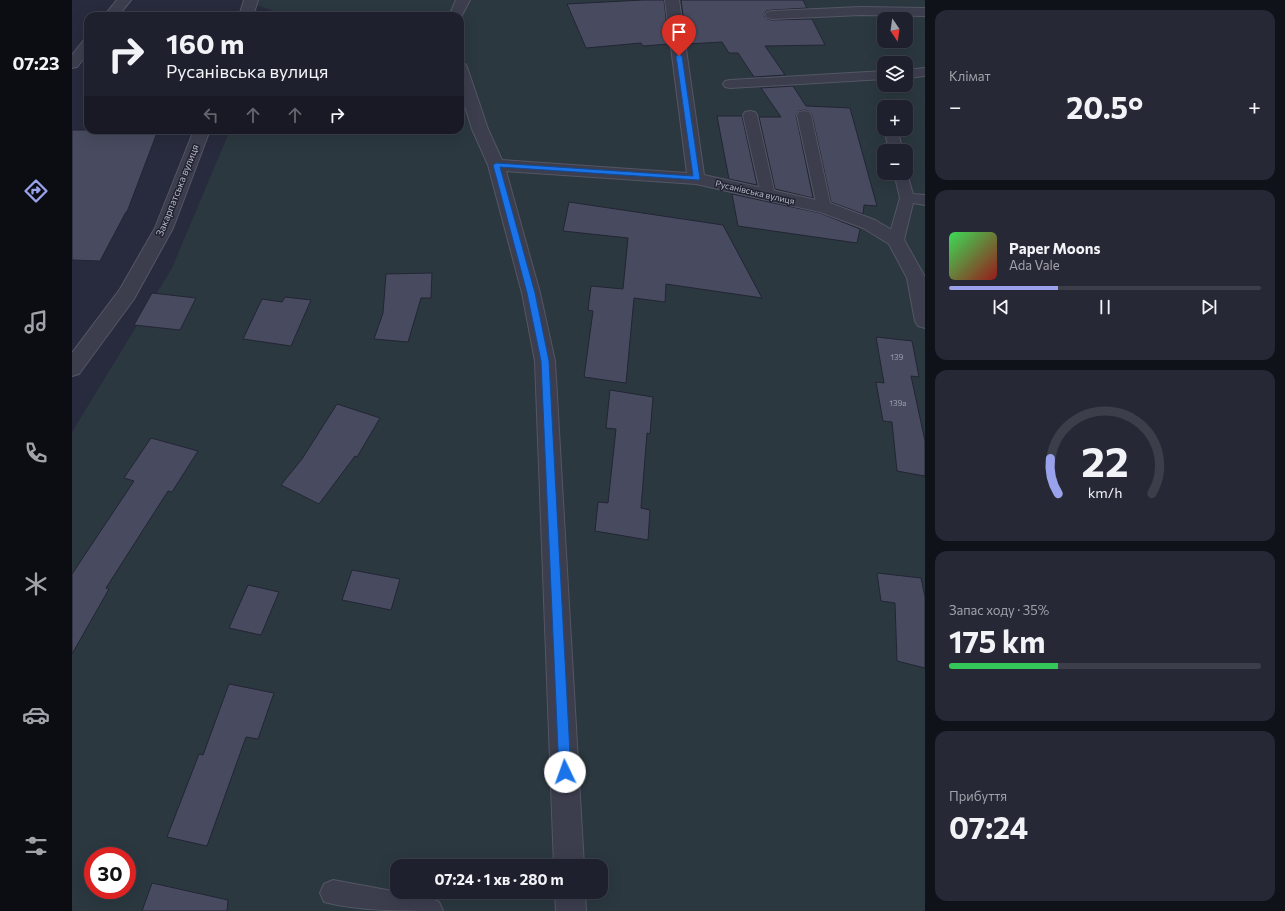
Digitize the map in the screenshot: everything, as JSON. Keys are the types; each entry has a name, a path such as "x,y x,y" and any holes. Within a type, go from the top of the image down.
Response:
{"street":[{"path":"114,12 124,0"},
{"path":"247,12 251,0"},
{"path":"458,12 463,0"},
{"path":"672,0 696,179"},
{"path":"853,0 861,11"},
{"path":"772,14 861,11 925,12"},
{"path":"72,64 84,49"},
{"path":"913,73 925,72"},
{"path":"730,84 877,75"},
{"path":"464,79 480,129 496,165 531,293 545,361 569,859"},
{"name":"Закарпатська вулиця","path":"72,368 127,294 164,228 200,134"},
{"name":"Русанівська вулиця","path":"496,165 696,179 824,207 869,224 896,240"},
{"path":"896,240 916,278 925,321"},
{"path":"570,899 571,911"}],"lane":[{"path":"750,115 768,195"},
{"path":"804,115 824,207"},
{"path":"896,240 907,198 903,180"},
{"path":"907,198 925,200"},
{"path":"333,893 430,911"}],"shaded area":[{"path":"241,0 925,0 925,911 72,911 72,432 172,268 228,134 464,134 464,12 277,12"}],"building":[{"path":"664,0 669,44 643,46 641,43 586,48 567,4"},
{"path":"681,0 803,0 807,8 766,11 764,16 767,19 772,20 812,19 825,45 765,46 785,75 754,77 738,53 729,53 722,42 687,44"},
{"path":"793,86 806,106 850,108 877,206 864,205 863,214 831,202 812,115 809,111 804,110 799,111 796,115 813,198 775,189 759,117 781,117 761,88"},
{"path":"717,116 742,116 757,185 729,179"},
{"path":"72,130 84,130 84,134 156,134 127,212 100,261 72,260"},
{"path":"732,194 820,213 860,229 857,243 738,226"},
{"path":"569,202 723,225 762,298 666,284 665,302 634,298 626,383 584,377 593,311 588,310 591,286 623,289 628,238 563,231"},
{"path":"432,273 431,298 421,298 408,342 374,339 383,313 386,274"},
{"path":"152,293 196,298 180,330 134,325"},
{"path":"285,297 311,300 291,346 243,339 262,299 282,302"},
{"path":"876,337 912,341 919,377 911,376 925,441 925,476 897,471 892,422 883,421 876,382 884,383"},
{"path":"610,390 653,397 650,434 647,433 641,508 650,510 648,540 595,531 598,502 608,503 616,429 606,428"},
{"path":"337,404 380,418 357,457 355,456 319,504 281,485 302,459"},
{"path":"151,438 198,451 172,492 168,491 106,588 109,589 72,654 72,574 134,481 124,478"},
{"path":"352,570 400,579 391,610 342,600"},
{"path":"877,573 921,578 925,597 925,668 897,661 895,603 881,601"},
{"path":"248,585 279,592 261,635 229,628"},
{"path":"229,684 274,693 258,739 246,737 207,846 167,837 199,754 203,755"},
{"path":"152,883 228,900 227,911 142,911"}],"route":[{"path":"565,772 545,361 531,293 496,165 696,179 679,56"}]}
